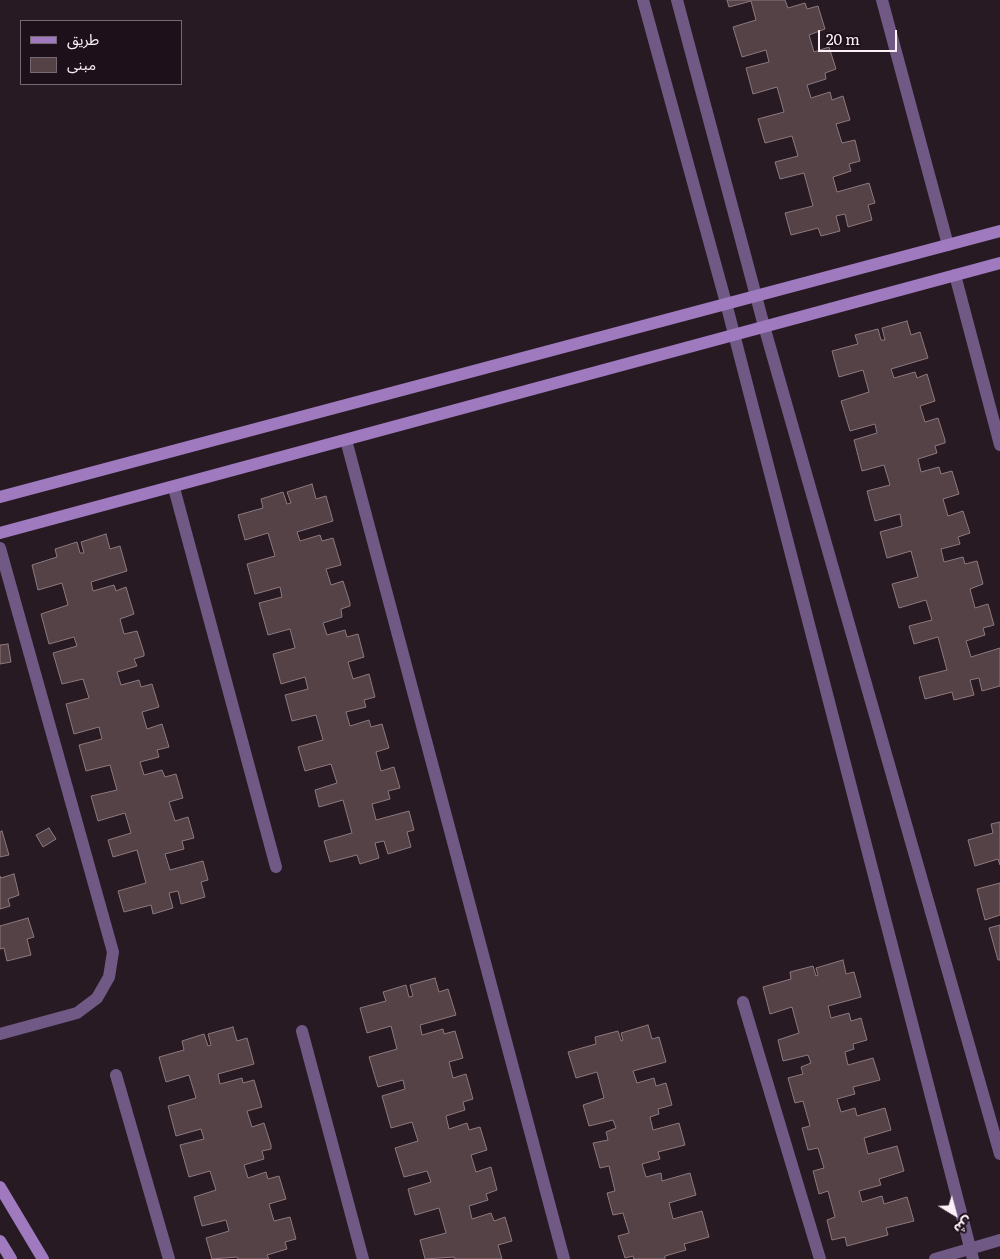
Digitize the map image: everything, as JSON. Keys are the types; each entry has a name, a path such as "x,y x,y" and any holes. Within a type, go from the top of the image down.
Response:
{"street":[{"path":"642,0 726,303 972,1254"},
{"path":"677,0 764,326 1000,1154"},
{"path":"882,0 948,245"},
{"path":"0,497 1000,231"},
{"path":"0,533 174,488 733,334 1000,263"},
{"path":"955,275 1000,446"},
{"path":"346,440 564,1259"},
{"path":"174,488 276,867"},
{"path":"0,548 113,952 109,977 97,998 77,1013 0,1034"},
{"path":"743,1002 820,1259"},
{"path":"302,1031 363,1259"},
{"path":"116,1075 169,1259"},
{"path":"0,1187 43,1259"},
{"path":"935,1259 972,1254 1000,1240"},
{"path":"0,1241 11,1259"}],"building":[{"path":"727,0 785,0 788,8 805,3 807,9 818,6 825,29 809,35 814,52 829,47 836,69 825,73 826,79 807,85 811,98 830,92 832,100 843,96 850,120 836,124 842,143 855,140 860,161 849,164 851,171 833,177 837,192 869,183 875,203 868,205 872,220 848,227 845,214 836,216 840,231 821,236 818,228 791,235 785,213 813,206 804,173 780,179 775,162 798,156 792,136 765,143 758,119 784,112 777,87 753,94 746,68 769,62 766,50 742,57 733,27 756,20 751,1 729,7"},
{"path":"907,321 911,335 920,332 928,358 891,369 894,378 915,372 917,378 927,374 935,401 920,406 925,422 938,418 945,440 945,443 935,446 937,453 918,459 921,472 939,467 941,474 952,471 959,494 943,499 948,516 963,511 970,533 958,537 960,544 941,549 944,562 963,557 965,564 977,561 983,584 970,589 975,608 988,604 994,625 983,628 985,635 966,641 971,657 1000,648 1000,686 982,691 979,678 970,680 974,695 954,700 952,692 925,699 919,677 947,670 938,637 914,644 909,626 932,620 926,600 899,608 892,584 918,577 911,551 887,558 880,532 902,526 900,514 875,521 867,491 890,485 884,465 862,471 854,440 877,433 875,424 850,431 841,401 869,392 863,370 839,377 832,351 858,344 855,335 878,329 881,340 885,340 882,328"},
{"path":"312,484 316,499 326,496 333,521 297,532 300,541 320,535 322,541 333,538 341,565 326,569 331,585 343,581 350,603 350,606 341,609 342,617 323,623 327,635 345,630 347,637 358,634 364,657 348,662 353,679 369,674 375,697 364,700 366,707 346,712 350,726 369,720 371,727 382,724 389,748 376,752 381,771 394,767 400,788 388,791 390,799 372,804 376,820 409,811 414,830 407,832 411,847 388,854 384,841 375,843 379,858 360,864 357,855 330,862 324,841 352,833 343,800 319,807 315,790 337,783 331,764 305,771 298,747 323,740 316,715 292,721 285,695 308,689 305,677 281,684 273,654 295,648 290,629 268,635 259,603 282,597 280,587 255,594 247,564 275,556 268,533 245,540 238,515 263,508 261,499 283,492 287,504 291,503 287,492"},
{"path":"106,534 110,549 120,546 127,571 91,582 93,591 114,585 116,591 126,587 134,614 120,619 124,634 137,631 144,656 134,659 137,666 117,672 121,685 139,680 141,687 152,684 159,707 142,712 147,729 162,724 169,747 157,750 159,757 140,762 144,775 162,770 165,777 176,774 183,798 169,802 175,821 188,817 194,838 182,841 184,849 165,854 170,870 203,861 208,880 201,882 205,897 181,904 178,891 169,893 173,908 153,914 151,905 124,912 118,891 146,883 137,850 113,857 108,840 131,833 125,813 98,821 91,796 117,790 110,765 86,771 79,745 102,739 99,727 74,734 66,704 89,698 83,679 62,684 53,653 77,646 74,637 49,644 41,614 68,605 62,583 38,590 32,565 57,557 55,549 77,542 80,553 84,553 81,542"},
{"path":"8,644 11,662 0,664 0,645"},
{"path":"1000,822 1000,865 998,859 975,866 968,840 993,833 991,824"},
{"path":"49,828 56,839 43,847 36,835"},
{"path":"2,831 9,855 0,857 0,832"},
{"path":"14,874 19,895 8,899 10,906 0,909 0,876 1,878"},
{"path":"1000,883 1000,915 985,920 977,889"},
{"path":"28,918 34,937 27,939 31,955 7,961 4,948 0,949 0,926"},
{"path":"1000,925 1000,960 998,960 989,928"},
{"path":"843,960 846,974 854,972 861,997 828,1006 831,1018 849,1013 851,1021 861,1018 867,1040 853,1044 854,1049 845,1052 848,1065 873,1058 880,1080 853,1087 855,1094 837,1099 841,1112 855,1108 857,1116 885,1108 891,1130 864,1138 868,1154 897,1146 904,1171 879,1179 881,1185 859,1191 862,1202 882,1196 884,1204 907,1197 914,1221 886,1228 888,1235 847,1246 845,1237 832,1240 827,1220 835,1217 828,1191 819,1194 813,1171 824,1168 818,1148 808,1150 802,1128 810,1126 803,1101 795,1103 788,1078 803,1074 801,1067 811,1063 808,1055 783,1061 778,1040 799,1033 792,1007 770,1014 763,987 791,979 790,972 813,966 816,976 818,975 816,968"},
{"path":"435,978 439,992 448,989 456,1015 420,1025 422,1035 443,1029 444,1034 455,1031 463,1058 449,1062 453,1078 466,1074 473,1099 463,1102 465,1110 446,1116 449,1129 467,1123 469,1130 480,1127 487,1150 471,1155 476,1172 491,1167 497,1190 486,1194 488,1200 469,1206 472,1219 491,1213 494,1221 505,1217 512,1241 498,1245 502,1259 455,1259 454,1257 425,1259 420,1240 446,1233 439,1208 415,1215 408,1189 431,1182 427,1171 404,1177 395,1148 418,1141 412,1122 391,1128 382,1096 405,1089 403,1080 378,1087 369,1057 397,1049 391,1026 367,1033 360,1008 386,1001 383,992 406,985 409,997 413,996 410,985"},
{"path":"648,1025 652,1039 659,1037 666,1062 633,1071 637,1083 654,1078 656,1086 666,1083 672,1105 658,1109 659,1114 650,1117 653,1130 679,1123 685,1145 658,1152 660,1159 642,1164 646,1177 661,1173 662,1181 690,1173 696,1195 669,1203 673,1219 702,1211 709,1237 684,1244 686,1250 665,1256 665,1259 634,1259 633,1256 625,1258 618,1236 629,1233 623,1213 613,1215 607,1193 615,1191 609,1166 600,1168 593,1143 608,1140 606,1132 616,1128 613,1120 589,1126 583,1105 604,1098 597,1072 576,1078 568,1052 596,1044 595,1037 618,1031 621,1041 623,1040 621,1033"},
{"path":"233,1027 237,1041 247,1038 254,1064 218,1074 220,1084 242,1078 243,1083 254,1080 262,1107 247,1111 252,1127 264,1123 271,1145 271,1149 262,1151 264,1159 244,1165 248,1178 266,1172 268,1179 279,1176 286,1199 269,1204 274,1221 290,1217 296,1239 285,1242 287,1249 267,1255 269,1259 238,1259 237,1257 212,1259 206,1238 229,1231 226,1220 202,1226 194,1197 216,1190 210,1171 189,1177 180,1145 204,1139 201,1129 176,1136 168,1106 196,1098 189,1075 166,1082 159,1057 184,1050 182,1041 204,1034 208,1046 211,1045 208,1034"}]}
